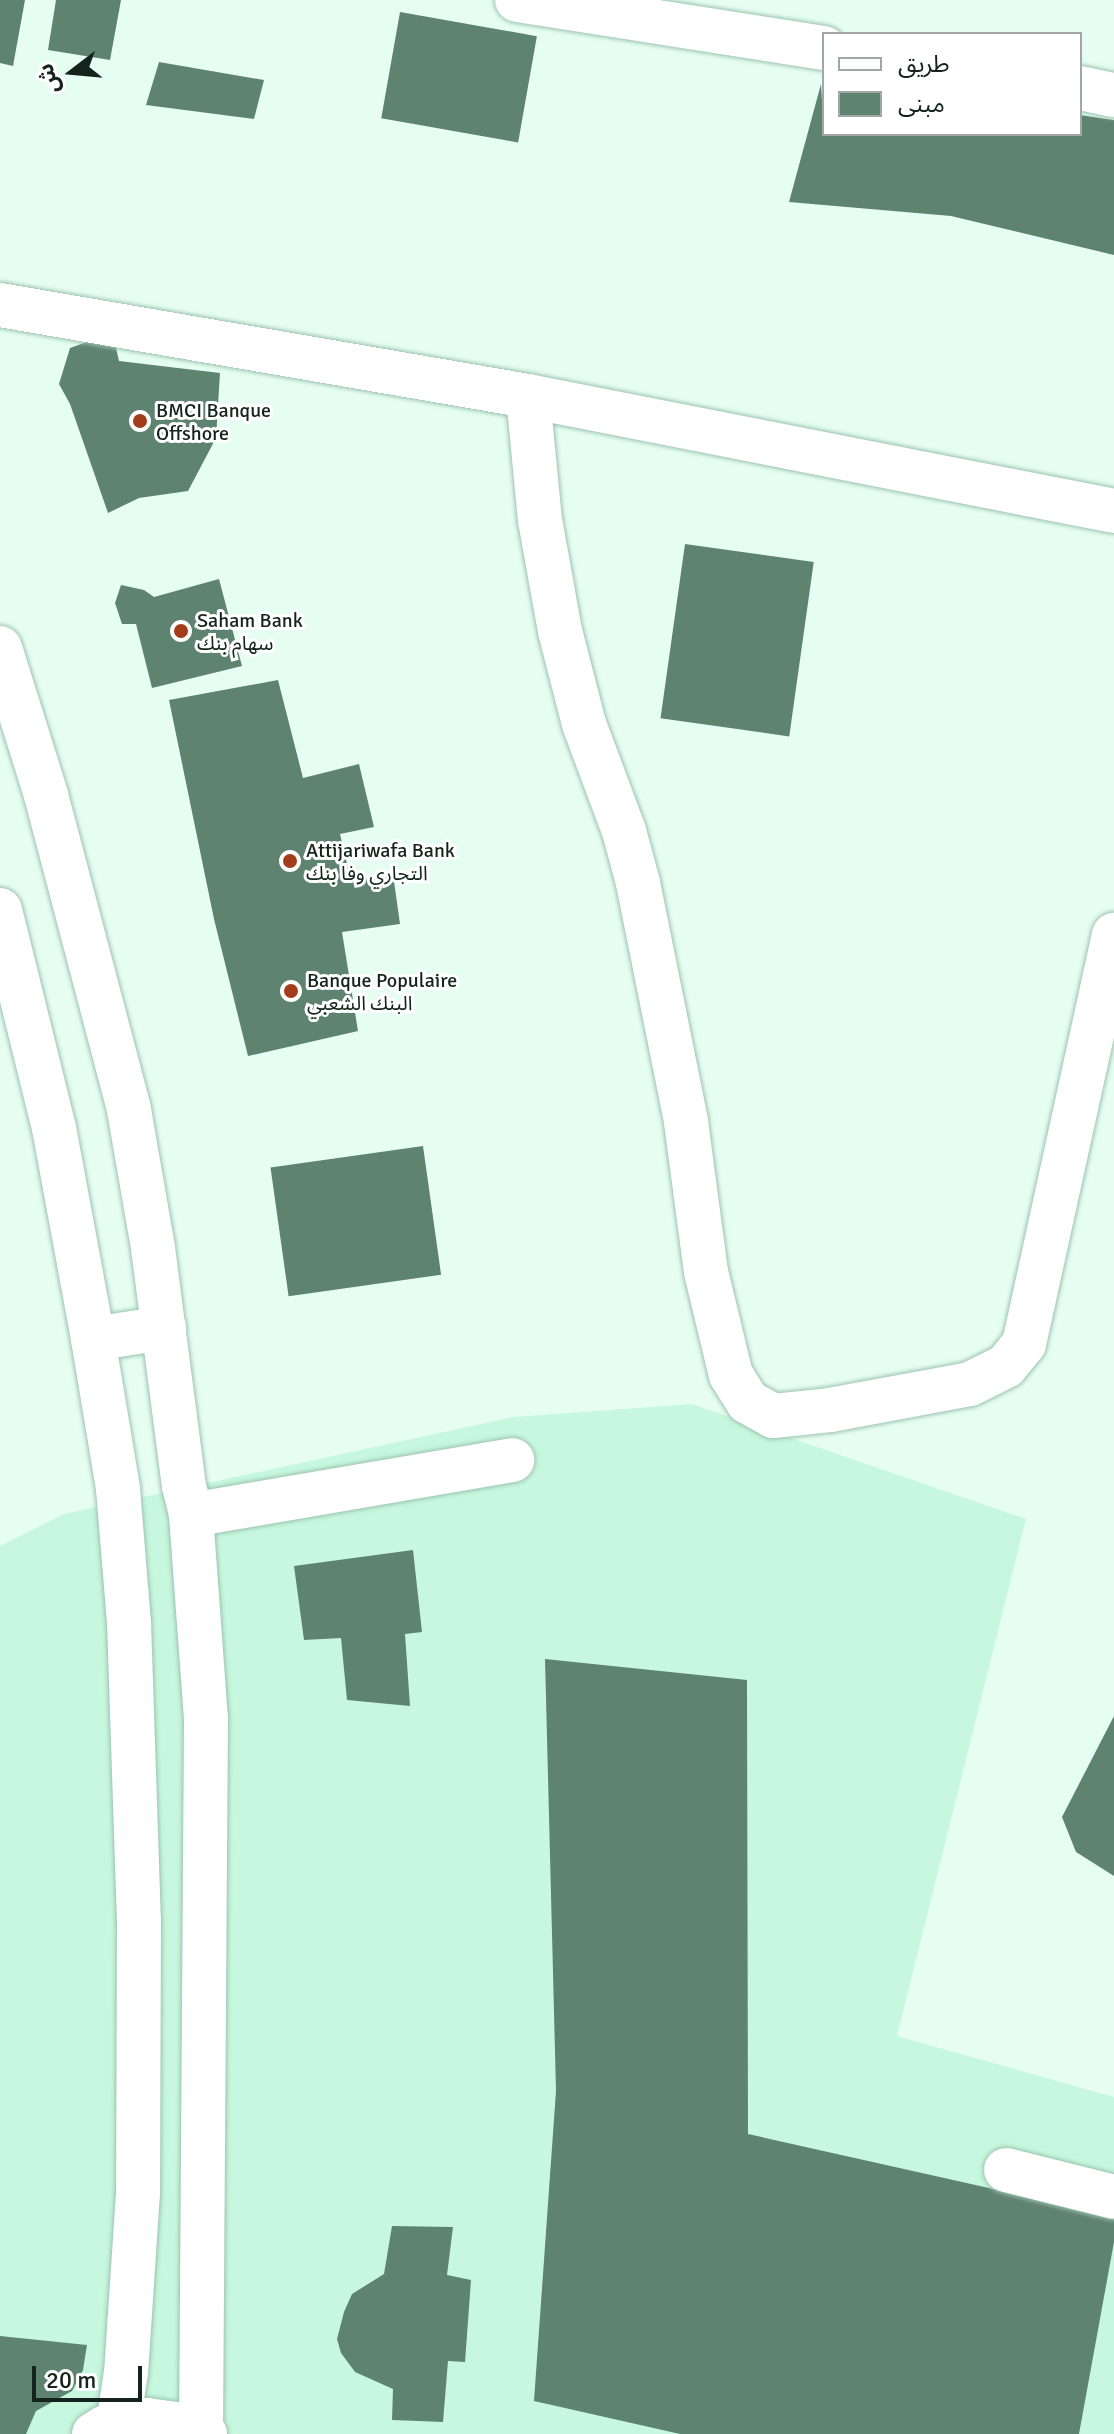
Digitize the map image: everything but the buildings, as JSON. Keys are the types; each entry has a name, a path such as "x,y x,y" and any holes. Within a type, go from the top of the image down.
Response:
{"street":[{"path":"517,0 822,48"},
{"path":"1082,88 1114,95"},
{"path":"0,305 528,396 1114,511"},
{"path":"528,396 540,520 560,631 584,724 624,831 638,883 686,1122 706,1272 731,1375 748,1402 773,1416 830,1410 970,1384 1006,1366 1024,1344 1114,935"},
{"path":"0,648 46,795 129,1110 164,1328 184,1486 191,1515 206,1718 203,2433 190,2426 147,2420 106,2430"},
{"path":"0,910 54,1128 93,1339 118,1489 129,1622 139,1921 138,2193 126,2372 106,2430"},
{"path":"93,1339 164,1328"},
{"path":"191,1515 512,1460"},
{"path":"1006,2170 1114,2197"}],"shaded area":[{"path":"692,1404 1026,1519 897,2036 1114,2097 1114,2434 0,2434 0,1546 64,1514 514,1417"}],"place":[{"name":"BMCI Banque Offshore","path":"140,421"},
{"name":"Saham Bank سهام بنك","path":"181,631"},
{"name":"Attijariwafa Bank التجاري وفا بنك","path":"290,861"},
{"name":"Banque Populaire البنك الشعبي","path":"291,991"}]}
